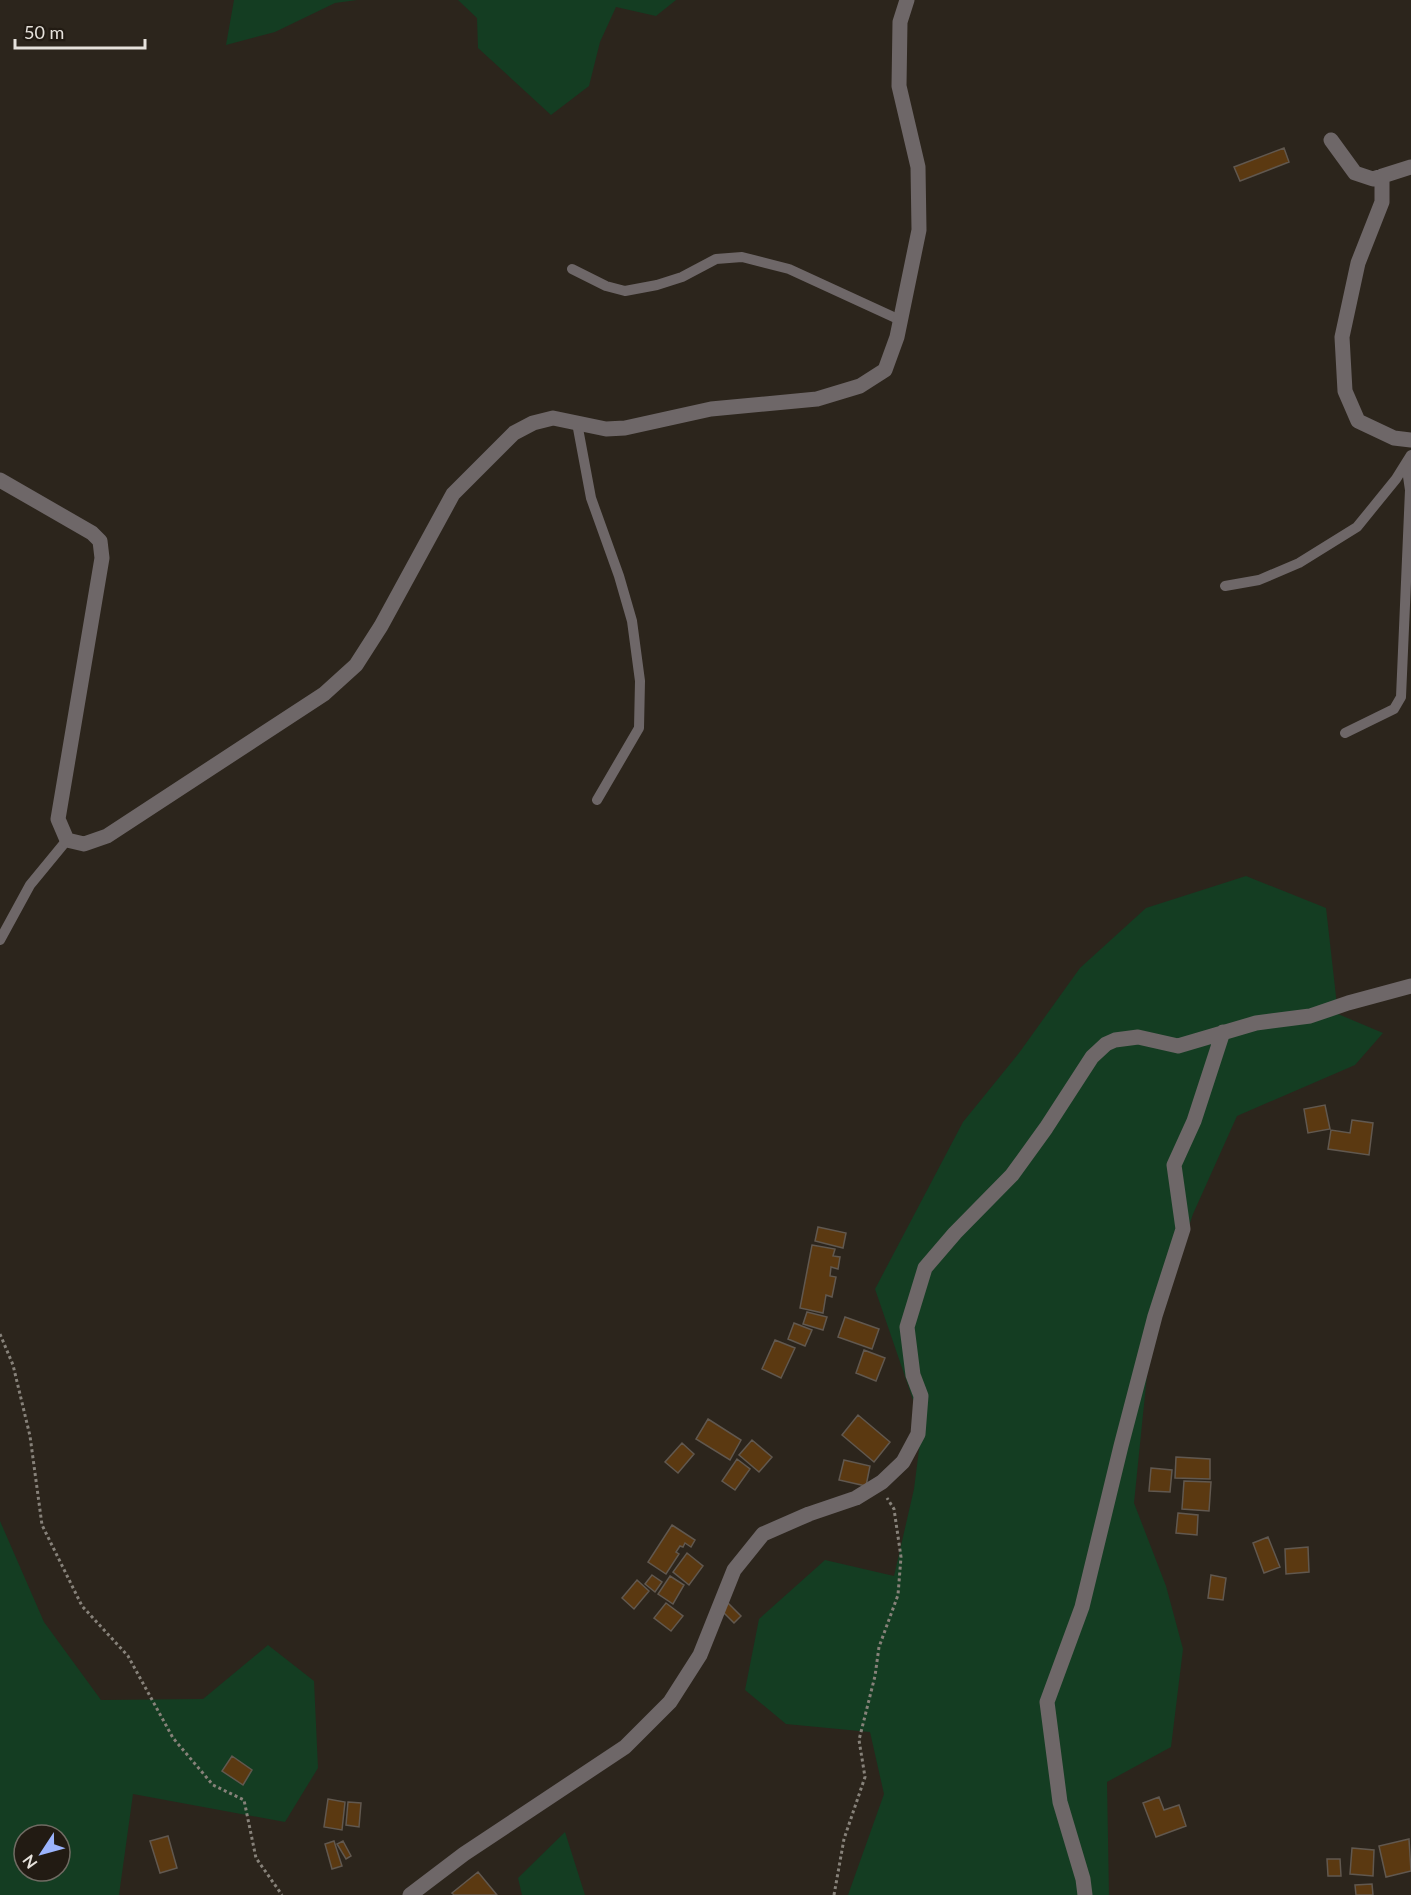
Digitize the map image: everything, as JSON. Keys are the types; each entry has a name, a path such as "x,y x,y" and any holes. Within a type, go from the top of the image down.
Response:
{"street":[{"path":"0,480 92,533 100,541 102,558 58,819 67,840 84,844 107,836 324,694 356,665 381,626 453,494 514,433 533,423 553,418 606,429 625,428 711,409 817,399 860,386 885,370 897,337 920,230 918,167 899,86 900,22 907,0"},
{"path":"1331,140 1355,174 1373,179 1411,167"},
{"path":"1382,176 1382,202 1358,263 1342,337 1345,390 1358,421 1394,438 1411,440"},
{"path":"410,1895 464,1854 625,1747 670,1702 700,1655 734,1570 763,1534 809,1514 856,1498 878,1484 903,1462 918,1434 921,1396 913,1375 907,1327 925,1268 1012,1175 1092,1058 1106,1044 1138,1036 1178,1046 1256,1023 1310,1016 1411,986"},
{"path":"1085,1895 1083,1879 1060,1802 1047,1702 1082,1607 1155,1316 1183,1230 1174,1165 1194,1121 1224,1032"}],"lane":[{"path":"572,269 606,286 625,291 657,285 682,277 716,259 742,257 789,269 900,320"},
{"path":"577,423 591,498 619,576 632,621 640,681 639,728 597,800"},
{"path":"1225,586 1259,580 1299,563 1357,527 1396,479 1409,459"},
{"path":"1345,733 1394,709 1401,697 1410,490 1409,459"},
{"path":"0,940 30,885 67,840"}],"path":[{"path":"0,1334 13,1365 30,1436 42,1525 82,1606 128,1656 173,1738 213,1785 244,1800 256,1858 282,1895"},
{"path":"834,1895 844,1839 864,1777 859,1740 875,1676 879,1647 898,1595 902,1557 894,1509 878,1484"}],"green space":[{"path":"234,0 357,0 335,3 275,32 226,45"},
{"path":"458,0 676,0 656,16 616,7 600,42 589,86 551,115 478,48 477,18"},
{"path":"1246,876 1326,908 1338,1014 1383,1033 1355,1065 1237,1116 1193,1214 1173,1273 1147,1375 1134,1503 1166,1586 1183,1649 1171,1747 1107,1782 1109,1895 848,1895 884,1794 870,1732 786,1724 745,1690 759,1619 825,1560 894,1576 914,1489 922,1426 875,1289 963,1122 1019,1053 1080,968 1146,908"},
{"path":"0,1521 44,1622 101,1700 203,1699 268,1645 314,1681 318,1768 285,1822 133,1794 119,1895 0,1895"},
{"path":"565,1832 585,1895 522,1895 518,1878"}],"building":[{"path":"1284,148 1289,162 1240,181 1234,167"},
{"path":"1325,1105 1330,1129 1308,1133 1304,1109"},
{"path":"1352,1120 1373,1123 1369,1155 1328,1149 1331,1130 1350,1133"},
{"path":"818,1227 846,1233 843,1248 815,1241"},
{"path":"812,1245 835,1249 833,1256 840,1257 838,1269 831,1267 830,1276 836,1277 832,1297 826,1295 823,1313 800,1308"},
{"path":"807,1312 827,1317 823,1330 803,1324"},
{"path":"845,1317 879,1329 872,1349 838,1337"},
{"path":"794,1323 812,1330 805,1346 788,1339"},
{"path":"775,1340 795,1348 781,1378 762,1369"},
{"path":"864,1350 885,1358 876,1381 856,1373"},
{"path":"858,1415 890,1442 874,1462 842,1435"},
{"path":"708,1419 741,1440 730,1460 696,1439"},
{"path":"752,1440 772,1457 759,1472 739,1455"},
{"path":"682,1443 694,1454 678,1473 665,1462"},
{"path":"1176,1457 1210,1459 1210,1479 1175,1478"},
{"path":"737,1459 750,1469 735,1490 722,1481"},
{"path":"844,1460 870,1466 866,1486 839,1480"},
{"path":"1151,1468 1172,1470 1170,1492 1149,1491"},
{"path":"1184,1481 1211,1482 1209,1511 1182,1509"},
{"path":"1178,1513 1198,1515 1197,1535 1176,1533"},
{"path":"672,1525 695,1540 691,1547 685,1543 683,1547 680,1546 676,1552 679,1554 666,1574 648,1562"},
{"path":"1268,1537 1280,1567 1264,1573 1253,1543"},
{"path":"1308,1547 1309,1572 1286,1574 1285,1549"},
{"path":"687,1553 703,1566 689,1585 673,1572"},
{"path":"652,1575 662,1582 655,1592 645,1584"},
{"path":"1211,1575 1226,1578 1223,1600 1208,1598"},
{"path":"670,1576 684,1585 673,1604 658,1594"},
{"path":"637,1580 649,1591 634,1609 622,1598"},
{"path":"726,1601 741,1616 734,1623 719,1608"},
{"path":"666,1603 683,1616 671,1631 654,1618"},
{"path":"232,1756 252,1770 243,1785 222,1771"},
{"path":"1159,1797 1164,1810 1179,1805 1186,1826 1156,1837 1143,1803"},
{"path":"328,1799 345,1802 342,1830 324,1827"},
{"path":"348,1802 361,1803 359,1827 346,1825"},
{"path":"168,1836 177,1868 160,1873 150,1841"},
{"path":"1409,1839 1411,1871 1386,1877 1379,1846"},
{"path":"334,1841 342,1866 332,1869 325,1844"},
{"path":"343,1841 351,1856 346,1859 337,1844"},
{"path":"1352,1848 1374,1850 1373,1876 1350,1874"},
{"path":"1327,1859 1340,1859 1341,1876 1328,1876"},
{"path":"478,1872 497,1895 454,1895 452,1893"},
{"path":"1372,1884 1373,1895 1356,1895 1355,1885"}]}
